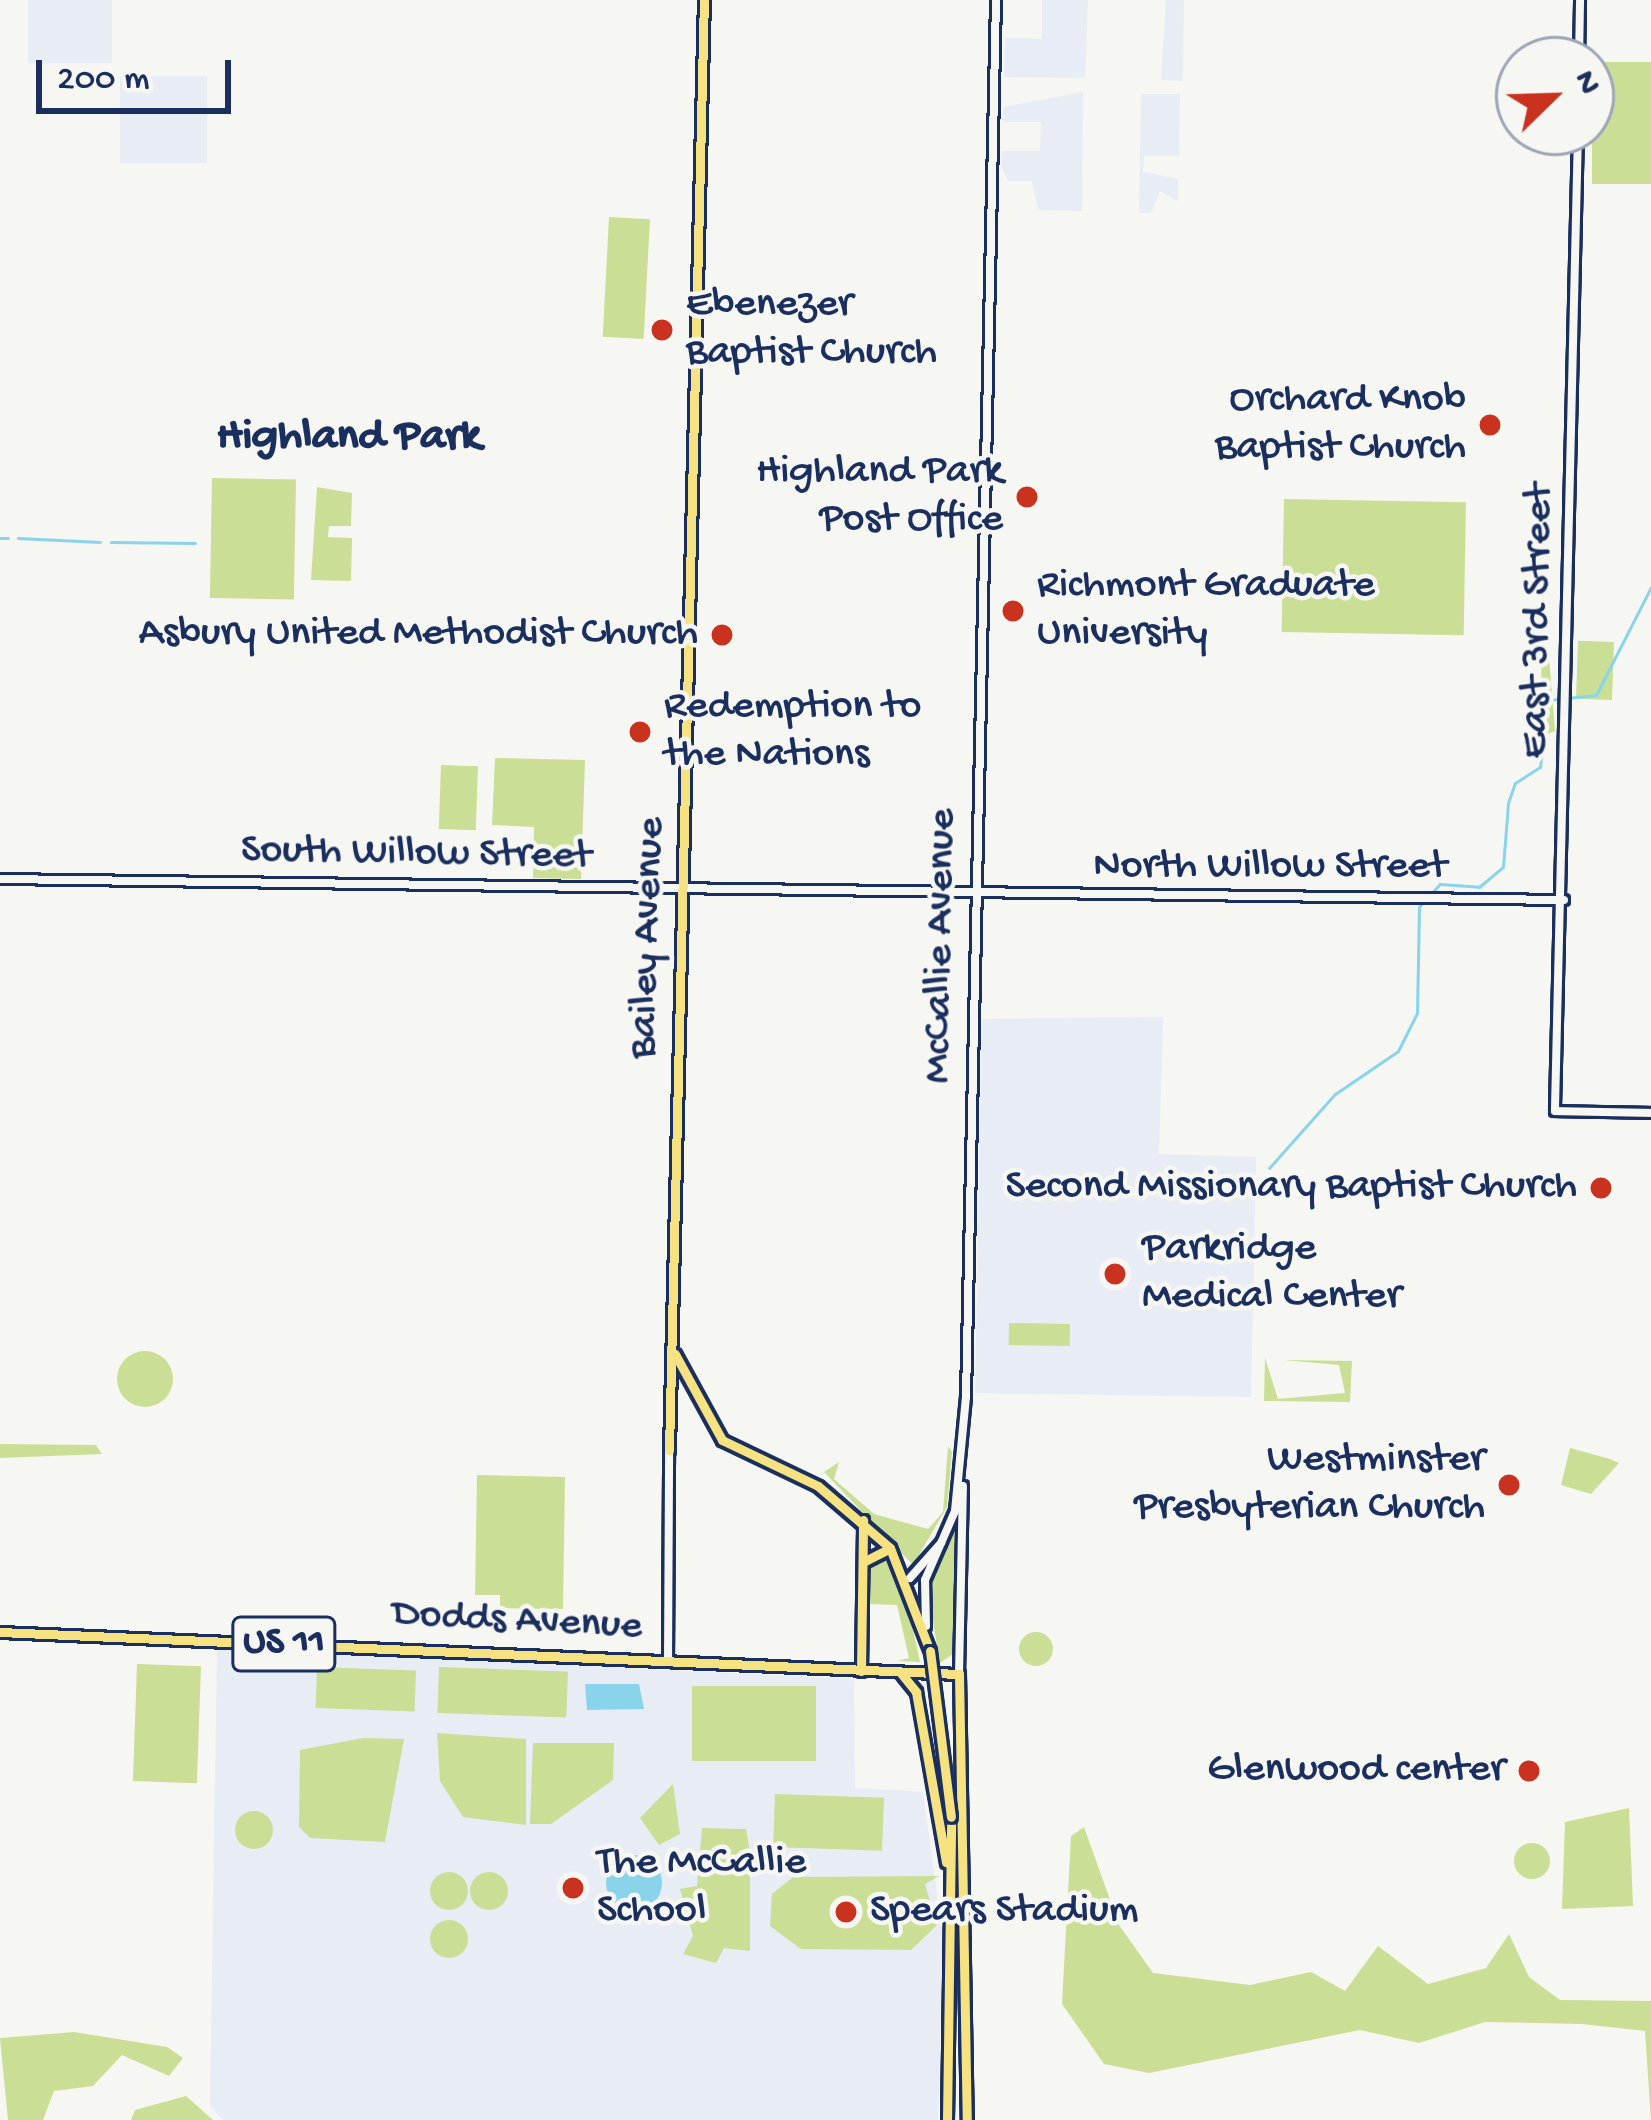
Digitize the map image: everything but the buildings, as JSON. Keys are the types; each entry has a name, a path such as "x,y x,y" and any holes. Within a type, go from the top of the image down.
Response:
{"main road":[{"name":"Bailey Avenue","path":"668,1662 704,0"},
{"name":"McCallie Avenue","path":"926,1626 925,1580 948,1532 961,1472 996,0"},
{"path":"1579,36 1580,0"},
{"name":"East 3rd Street","path":"1578,156 1564,900 1555,1111 1651,1113"},
{"name":"South Willow Street","path":"0,879 976,897"},
{"name":"North Willow Street","path":"976,897 1564,900"},
{"path":"674,1347 688,1395 722,1440 863,1520 910,1578 931,1651 950,1817 965,1889"},
{"path":"961,1472 959,1674 970,2042 967,2120"},
{"path":"860,1671 863,1520"},
{"name":"McCallie Avenue","path":"910,1578 948,1532"},
{"path":"863,1562 890,1548"},
{"name":"Dodds Avenue","path":"0,1632 959,1674"},
{"path":"900,1672 916,1692 951,1915"},
{"path":"946,2120 950,1817"},
{"path":"950,2042 970,2042"}],"shaded area":[{"path":"28,0 112,0 112,63 28,63"},
{"path":"1042,0 1088,0 1085,78 1004,77 1005,38 1042,39"},
{"path":"1166,0 1184,0 1183,81 1161,80"},
{"path":"120,76 207,76 207,163 120,163"},
{"path":"1083,92 1082,211 1038,210 1032,181 1008,181 1001,166 1002,151 1040,151 1041,122 1003,122 1003,107"},
{"path":"1141,94 1180,94 1179,156 1144,156 1143,172 1178,179 1178,201 1160,191 1151,213 1139,213"},
{"name":"Parkridge Medical Center","path":"1163,1017 1159,1154 1256,1157 1251,1397 975,1393 982,1019"},
{"name":"The McCallie School","path":"217,1648 854,1679 855,1788 923,1792 943,1937 938,2120 223,2120 210,2106"}],"green space":[{"path":"1615,62 1651,62 1651,184 1592,184 1592,156 1615,156"},
{"path":"609,217 650,219 644,339 603,337"},
{"path":"212,478 296,479 294,599 210,598"},
{"path":"317,487 352,493 351,526 329,526 328,537 352,538 351,581 311,580"},
{"path":"1284,499 1466,502 1464,635 1282,632"},
{"path":"1578,641 1614,642 1612,700 1576,699"},
{"path":"1549,657 1555,731 1543,736 1541,664"},
{"path":"495,758 585,760 581,879 533,878 534,827 492,825"},
{"path":"441,765 478,766 476,830 439,829"},
{"path":"1009,1323 1070,1324 1070,1346 1009,1345"},
{"path":"145,1351 165,1359 173,1379 165,1399 145,1407 125,1399 117,1379 125,1359"},
{"path":"1265,1358 1278,1399 1345,1393 1339,1365 1284,1360 1352,1361 1350,1402 1264,1401"},
{"path":"0,1444 96,1445 102,1454 0,1458"},
{"path":"948,1446 952,1452 947,1507 913,1565 824,1472 839,1462 834,1479 874,1514 928,1529 943,1512"},
{"path":"1570,1448 1619,1463 1591,1494 1561,1485"},
{"path":"477,1475 565,1477 563,1609 500,1608 500,1595 475,1595"},
{"path":"959,1518 953,1654 940,1663 927,1587"},
{"path":"883,1555 905,1593 920,1662 897,1661 909,1658 897,1605 869,1604 871,1558"},
{"path":"1036,1632 1048,1637 1053,1649 1048,1661 1036,1666 1024,1661 1019,1649 1024,1637"},
{"path":"137,1664 201,1666 197,1783 133,1781"},
{"path":"317,1667 416,1670 415,1711 316,1708"},
{"path":"439,1667 568,1672 566,1717 437,1713"},
{"path":"692,1686 816,1686 816,1761 692,1761"},
{"path":"437,1733 526,1739 526,1825 463,1817 440,1781"},
{"path":"363,1738 404,1739 385,1842 310,1838 299,1827 300,1750"},
{"path":"533,1743 614,1743 613,1780 551,1824 530,1824"},
{"path":"673,1784 680,1834 659,1845 640,1818"},
{"path":"775,1794 884,1798 882,1851 773,1847"},
{"path":"1629,1808 1633,1906 1562,1909 1565,1822"},
{"path":"254,1811 268,1816 273,1830 268,1844 254,1849 240,1844 235,1830 240,1816"},
{"path":"1084,1827 1119,1925 1153,1973 1250,1985 1311,1972 1345,1991 1378,1946 1428,1984 1486,1968 1509,1934 1529,1977 1560,2000 1651,2001 1651,2120 1645,2031 1582,2024 1485,2022 1419,2043 1360,2030 1149,2073 1104,2064 1062,2004 1071,1836"},
{"path":"702,1828 746,1829 750,1853 750,1951 724,1948 716,1963 683,1954 693,1936 680,1889 697,1886"},
{"path":"1532,1843 1545,1848 1550,1861 1545,1874 1532,1879 1519,1874 1514,1861 1519,1848"},
{"path":"449,1872 462,1878 468,1891 462,1904 449,1910 436,1904 430,1891 436,1878"},
{"path":"489,1872 502,1878 508,1891 502,1904 489,1910 476,1904 470,1891 476,1878"},
{"path":"939,1876 925,1884 937,1925 911,1950 801,1949 770,1926 772,1894 793,1877"},
{"path":"449,1920 462,1926 468,1939 462,1952 449,1958 436,1952 430,1939 436,1926"},
{"path":"74,2032 167,2047 183,2058 169,2076 122,2055 93,2086 54,2091 43,2120 8,2120 0,2038"},
{"path":"186,2096 213,2120 131,2120 135,2110"}],"water":[{"path":"585,1684 639,1684 644,1709 587,1710"},
{"path":"634,1855 654,1863 662,1883 654,1903 634,1911 614,1903 606,1883 614,1863"}],"waterway":[{"path":"0,538 8,538"},
{"path":"18,538 100,542"},
{"path":"111,542 195,543"},
{"path":"1269,1168 1335,1094 1398,1051 1417,1013 1419,907 1440,884 1479,887 1503,867 1508,803 1515,783 1540,767 1548,700 1596,695 1651,587"}],"place":[{"name":"Ebenezer Baptist Church","path":"662,330"},
{"name":"Orchard Knob Baptist Church","path":"1490,425"},
{"name":"Highland Park Post Office","path":"1027,497"},
{"name":"Richmont Graduate University","path":"1013,611"},
{"name":"Asbury United Methodist Church","path":"722,635"},
{"name":"Redemption to the Nations","path":"640,732"},
{"name":"Second Missionary Baptist Church","path":"1601,1188"},
{"name":"Parkridge Medical Center","path":"1115,1274"},
{"name":"Westminster Presbyterian Church","path":"1509,1485"},
{"name":"Glenwood center","path":"1529,1771"},
{"name":"The McCallie School","path":"573,1888"},
{"name":"Spears Stadium","path":"846,1912"}],"district":[{"name":"Highland Park","path":"349,438"}]}
